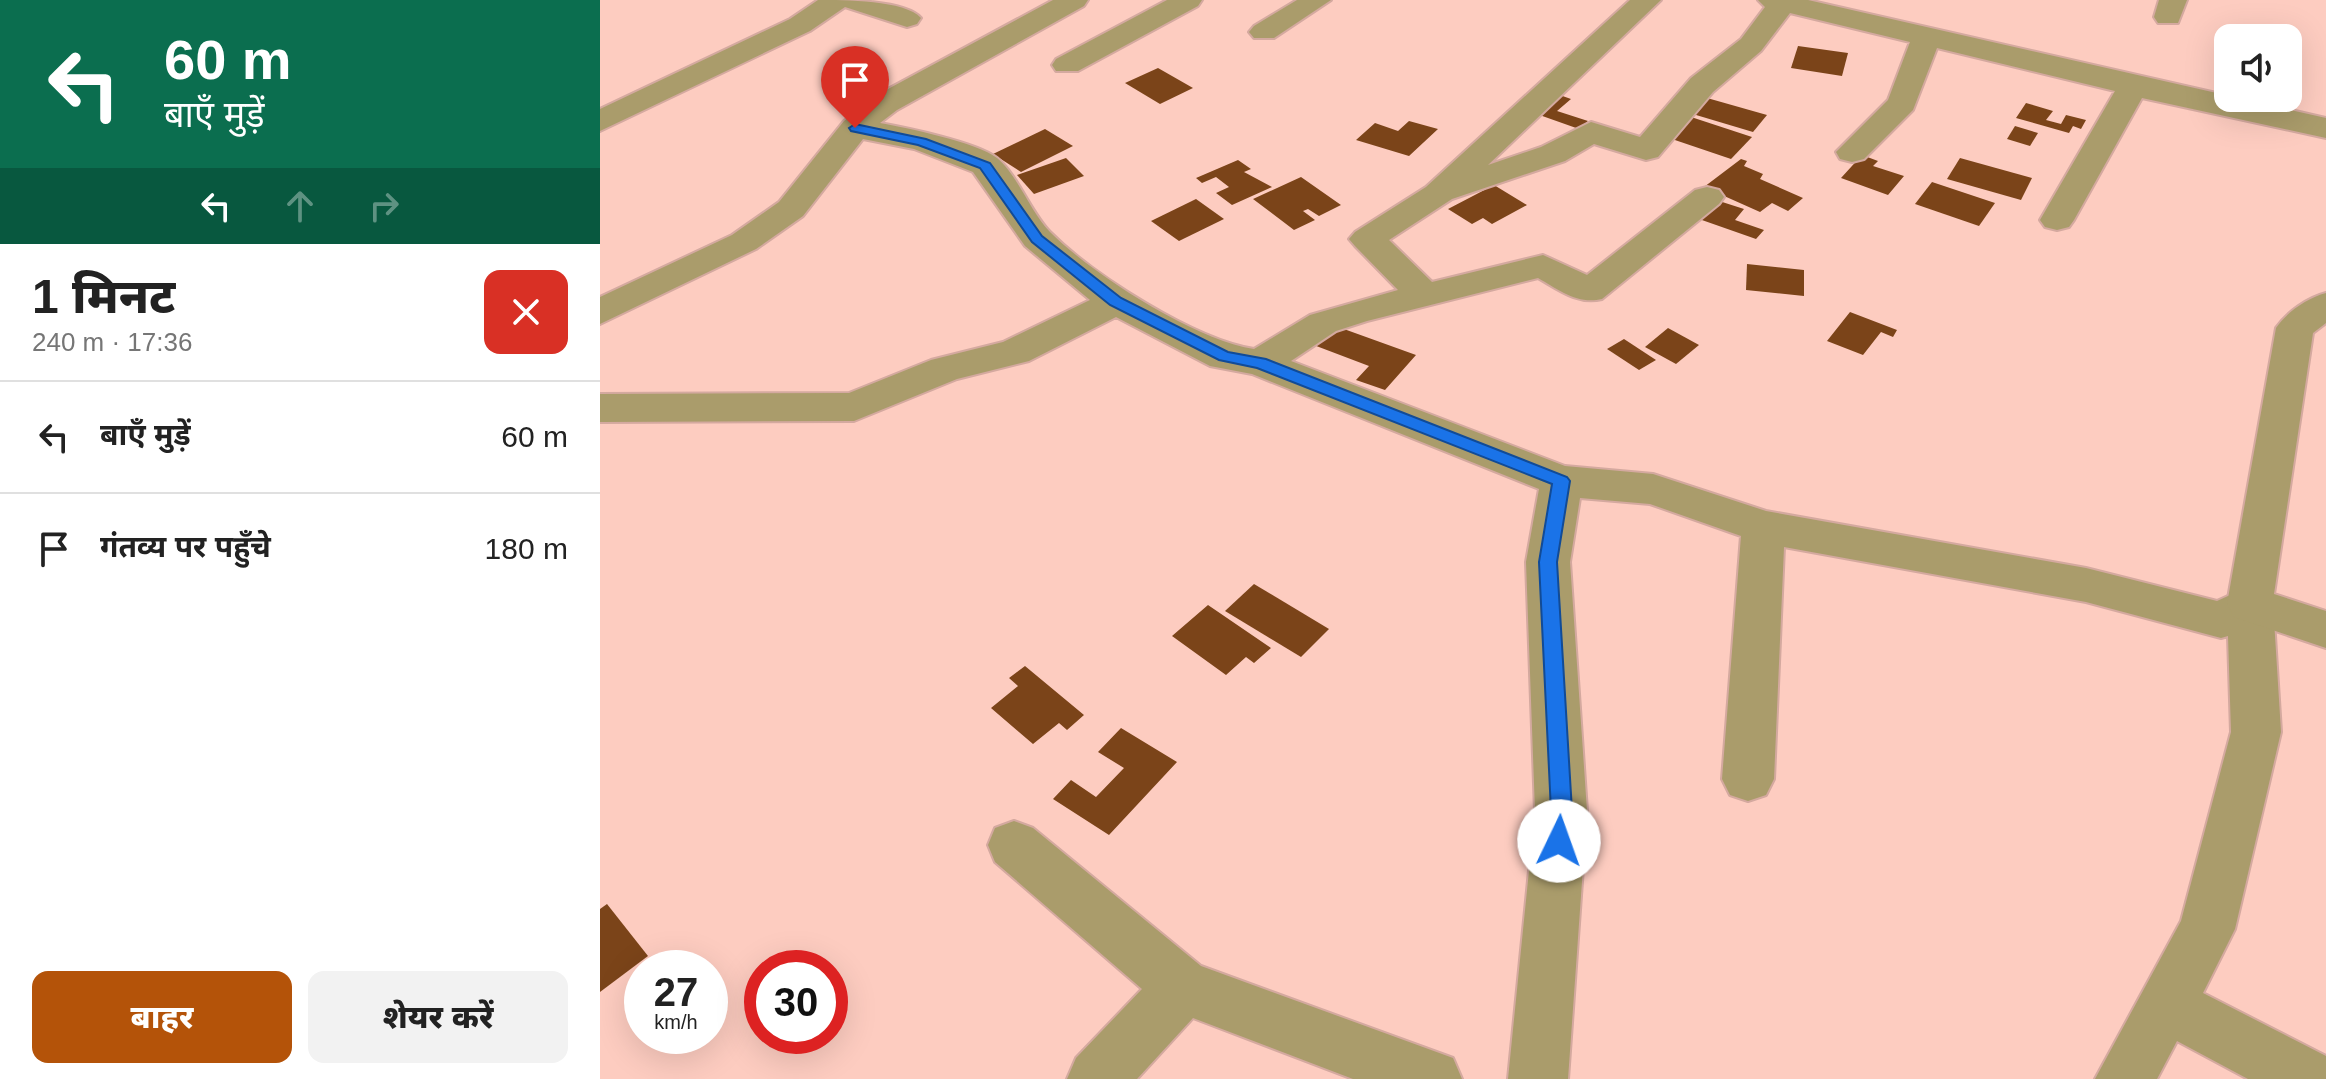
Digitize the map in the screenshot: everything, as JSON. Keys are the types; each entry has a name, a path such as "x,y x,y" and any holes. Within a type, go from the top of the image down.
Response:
{"street":[{"path":"600,121 800,25 837,0"},
{"path":"852,0 907,18"},
{"path":"600,312 744,242 791,209 855,128 886,103 1074,0"},
{"path":"1067,65 1188,0"},
{"path":"1264,32 1317,0"},
{"path":"1424,295 1367,239 1438,194 1647,0"},
{"path":"1438,194 1553,154 1591,132 1646,150 1702,85 1751,45 1778,2 2133,87 2326,128"},
{"path":"1852,152 1902,103 1926,37"},
{"path":"2057,220 2133,87"},
{"path":"855,128 922,141 985,165 1037,239 1116,302 1224,357 1260,363 1561,481 1653,489 1763,527 2086,585 2221,620 2250,604 2326,630"},
{"path":"1260,363 1323,323 1543,266 1589,291 1707,197"},
{"path":"600,408 854,407 945,369 1015,352 1116,302"},
{"path":"2125,1079 2207,929 2256,732 2250,604 2295,328 2326,305"},
{"path":"1538,1079 1561,811 1548,562 1561,481"},
{"path":"1748,779 1763,527"},
{"path":"1014,845 1183,987 1432,1079"},
{"path":"1097,1079 1183,987"},
{"path":"2166,1004 2308,1079"}],"building":[{"path":"1798,46 1848,53 1842,76 1791,68"},
{"path":"1158,68 1193,88 1160,104 1125,83"},
{"path":"1554,93 1571,99 1557,111 1588,121 1579,129 1531,112"},
{"path":"1700,96 1767,115 1753,132 1686,112"},
{"path":"2026,103 2053,111 2046,120 2061,124 2066,115 2086,120 2081,129 2073,126 2069,133 2016,118"},
{"path":"1688,116 1752,137 1731,159 1666,137"},
{"path":"1409,121 1438,129 1409,156 1356,140 1375,123 1398,131"},
{"path":"2015,126 2038,133 2030,146 2007,139"},
{"path":"1045,129 1073,146 1021,172 993,154"},
{"path":"1862,155 1878,161 1873,166 1904,176 1888,195 1841,178"},
{"path":"1066,158 1084,176 1034,194 1017,175"},
{"path":"1960,158 2032,178 2021,200 1947,179"},
{"path":"1741,159 1747,161 1744,166 1763,174 1760,179 1803,198 1788,211 1772,203 1760,212 1704,187"},
{"path":"1238,160 1251,169 1244,172 1272,187 1232,205 1216,193 1229,187 1216,177 1202,183 1196,178"},
{"path":"1301,177 1341,205 1319,216 1308,209 1303,211 1315,220 1294,230 1253,199"},
{"path":"1932,182 1995,203 1979,226 1915,204"},
{"path":"1494,185 1527,205 1492,224 1483,218 1472,224 1448,209"},
{"path":"1196,199 1224,219 1179,241 1151,221"},
{"path":"1716,200 1744,209 1735,220 1764,230 1756,239 1699,219"},
{"path":"1747,264 1804,270 1804,296 1746,290"},
{"path":"1850,312 1897,330 1893,337 1881,332 1863,355 1827,341"},
{"path":"1330,324 1416,355 1385,390 1356,380 1369,366 1311,344"},
{"path":"1668,328 1699,345 1676,364 1645,347"},
{"path":"1624,339 1656,360 1639,370 1607,349"},
{"path":"1254,584 1329,629 1301,657 1225,611"},
{"path":"1208,605 1271,648 1254,663 1246,657 1226,675 1172,636"},
{"path":"1025,666 1084,715 1067,730 1059,723 1033,744 991,708 1018,686 1009,678"},
{"path":"1121,728 1177,762 1109,835 1053,799 1071,780 1096,797 1124,768 1098,752"},
{"path":"607,904 643,950 624,950 624,974 600,992 600,909"}],"route":[{"path":"855,128 922,141 985,165 1037,239 1116,302 1224,357 1260,363 1561,481 1548,562 1561,811 1559,841"}]}
